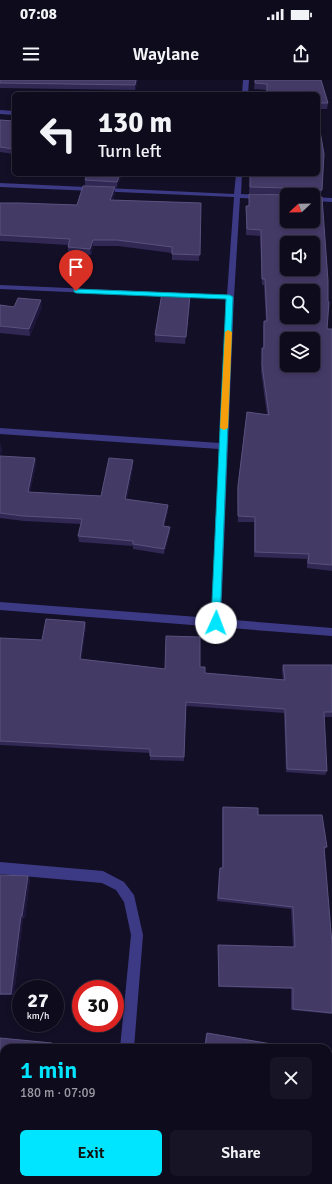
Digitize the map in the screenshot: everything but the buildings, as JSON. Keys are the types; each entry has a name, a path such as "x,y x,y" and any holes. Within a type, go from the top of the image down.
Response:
{"street":[{"path":"245,92 246,80"},
{"path":"0,112 12,113"},
{"path":"216,623 230,297 239,176"},
{"path":"0,185 280,198"},
{"path":"320,199 332,200"},
{"path":"0,287 230,297"},
{"path":"0,431 224,446"},
{"path":"0,606 332,632"},
{"path":"0,868 103,876 120,886 130,899 137,935 127,1044"}],"slow traffic":[{"path":"224,428 228,332"}],"route":[{"path":"76,291 230,297 216,623"}]}
